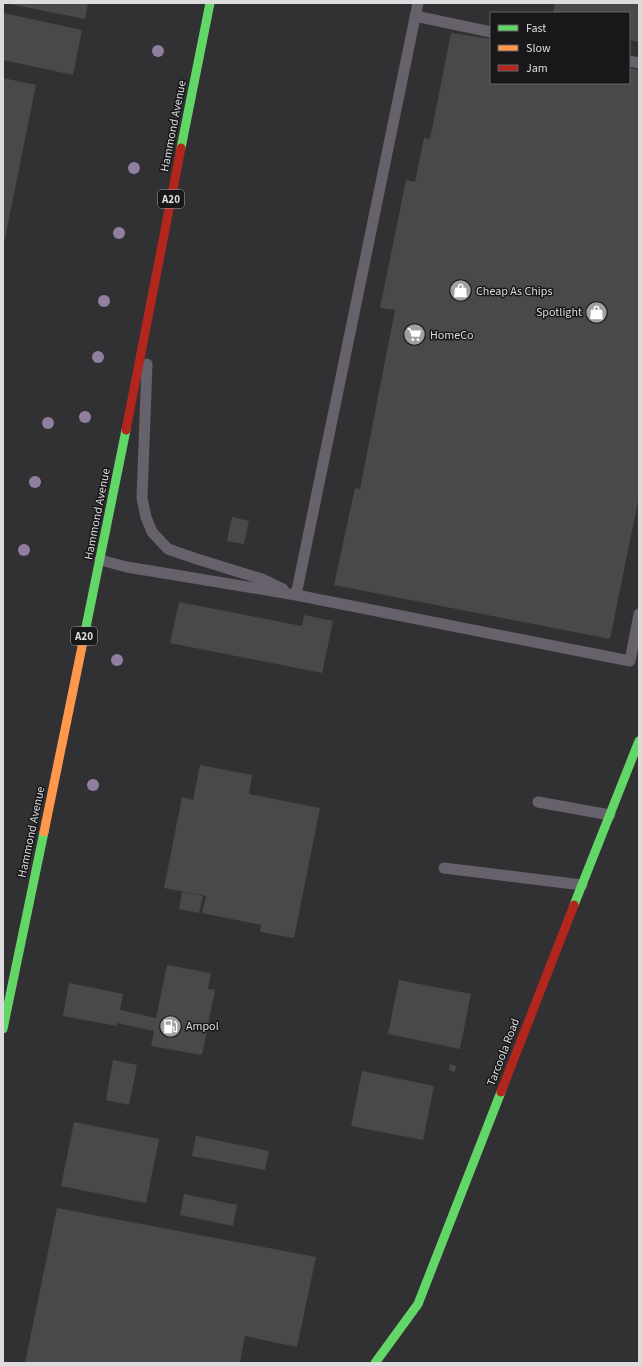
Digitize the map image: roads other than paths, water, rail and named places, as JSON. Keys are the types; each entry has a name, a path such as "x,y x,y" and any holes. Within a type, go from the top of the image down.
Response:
{"main road":[{"name":"Hammond Avenue","path":"3,1030 100,560 210,3"},
{"name":"Tarcoola Road","path":"375,1363 418,1304 639,741"}],"lane":[{"path":"296,595 418,3"},
{"path":"415,16 490,32"},
{"path":"150,307 142,498 146,517 152,532 168,549 262,579 296,595"},
{"path":"100,560 296,595 630,660 639,614"},
{"path":"538,802 610,815"},
{"path":"444,868 582,885"}],"place":[{"name":"Cheap As Chips","path":"461,291"},
{"name":"Spotlight","path":"597,312"},
{"name":"HomeCo","path":"414,335"},
{"name":"Ampol","path":"171,1026"}]}
